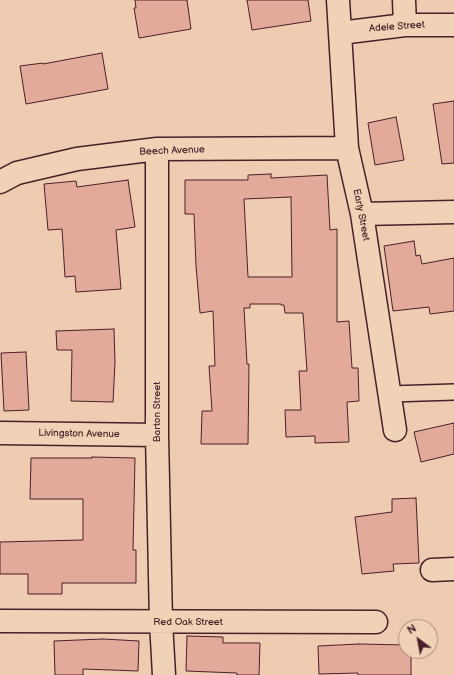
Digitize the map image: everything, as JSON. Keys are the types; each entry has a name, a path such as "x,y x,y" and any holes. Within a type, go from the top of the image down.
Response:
{"street":[{"name":"Early Street","path":"338,0 347,148 362,214 395,430"},
{"path":"404,0 405,25"},
{"name":"Adele Street","path":"340,33 405,25 454,25"},
{"name":"Beech Avenue","path":"0,182 17,173 77,159 156,149 347,148"},
{"name":"Barton Street","path":"156,149 157,436 161,622 164,675"},
{"path":"362,214 454,212"},
{"name":"Livingston Avenue","path":"0,433 157,436"},
{"path":"432,570 454,569"},
{"name":"Red Oak Street","path":"0,621 376,622"}],"lane":[{"path":"390,394 454,392"}],"building":[{"path":"135,0 187,0 191,29 139,38 134,8 136,8"},
{"path":"247,0 308,0 311,21 252,30"},
{"path":"102,53 108,89 26,104 20,66 43,64"},
{"path":"454,101 454,163 442,164 433,104"},
{"path":"396,117 404,160 375,165 368,123"},
{"path":"271,174 271,178 327,175 330,230 337,229 337,322 349,321 352,368 358,368 359,401 347,402 349,442 315,443 315,436 286,437 285,410 301,410 299,371 307,371 303,313 285,313 284,305 281,304 250,304 250,308 244,308 247,364 249,364 248,444 201,444 202,411 212,411 209,366 215,366 213,311 200,313 194,214 185,214 185,180 248,180 248,175","holes":["291,197 292,277 248,277 244,199"]},
{"path":"128,180 135,227 116,230 121,289 76,292 75,276 65,277 62,229 48,230 44,184 76,181 77,187"},
{"path":"414,241 416,256 420,255 422,264 454,258 454,311 430,314 429,307 393,311 384,246"},
{"path":"114,329 115,362 113,402 71,401 72,350 57,350 56,331"},
{"path":"26,352 29,410 4,411 1,353"},
{"path":"454,423 454,454 421,462 414,432"},
{"path":"31,458 135,458 133,550 136,550 136,583 62,583 62,594 28,594 28,574 0,574 0,542 83,540 83,499 30,499"},
{"path":"416,498 419,563 393,564 394,571 362,574 355,517 392,512 392,499"},
{"path":"187,636 223,637 223,643 260,643 259,675 237,675 237,673 186,671"},
{"path":"103,639 139,641 138,671 83,669 83,675 55,675 54,641"},
{"path":"359,644 398,645 398,659 411,659 411,675 358,675 358,673 319,674 318,646"}]}
